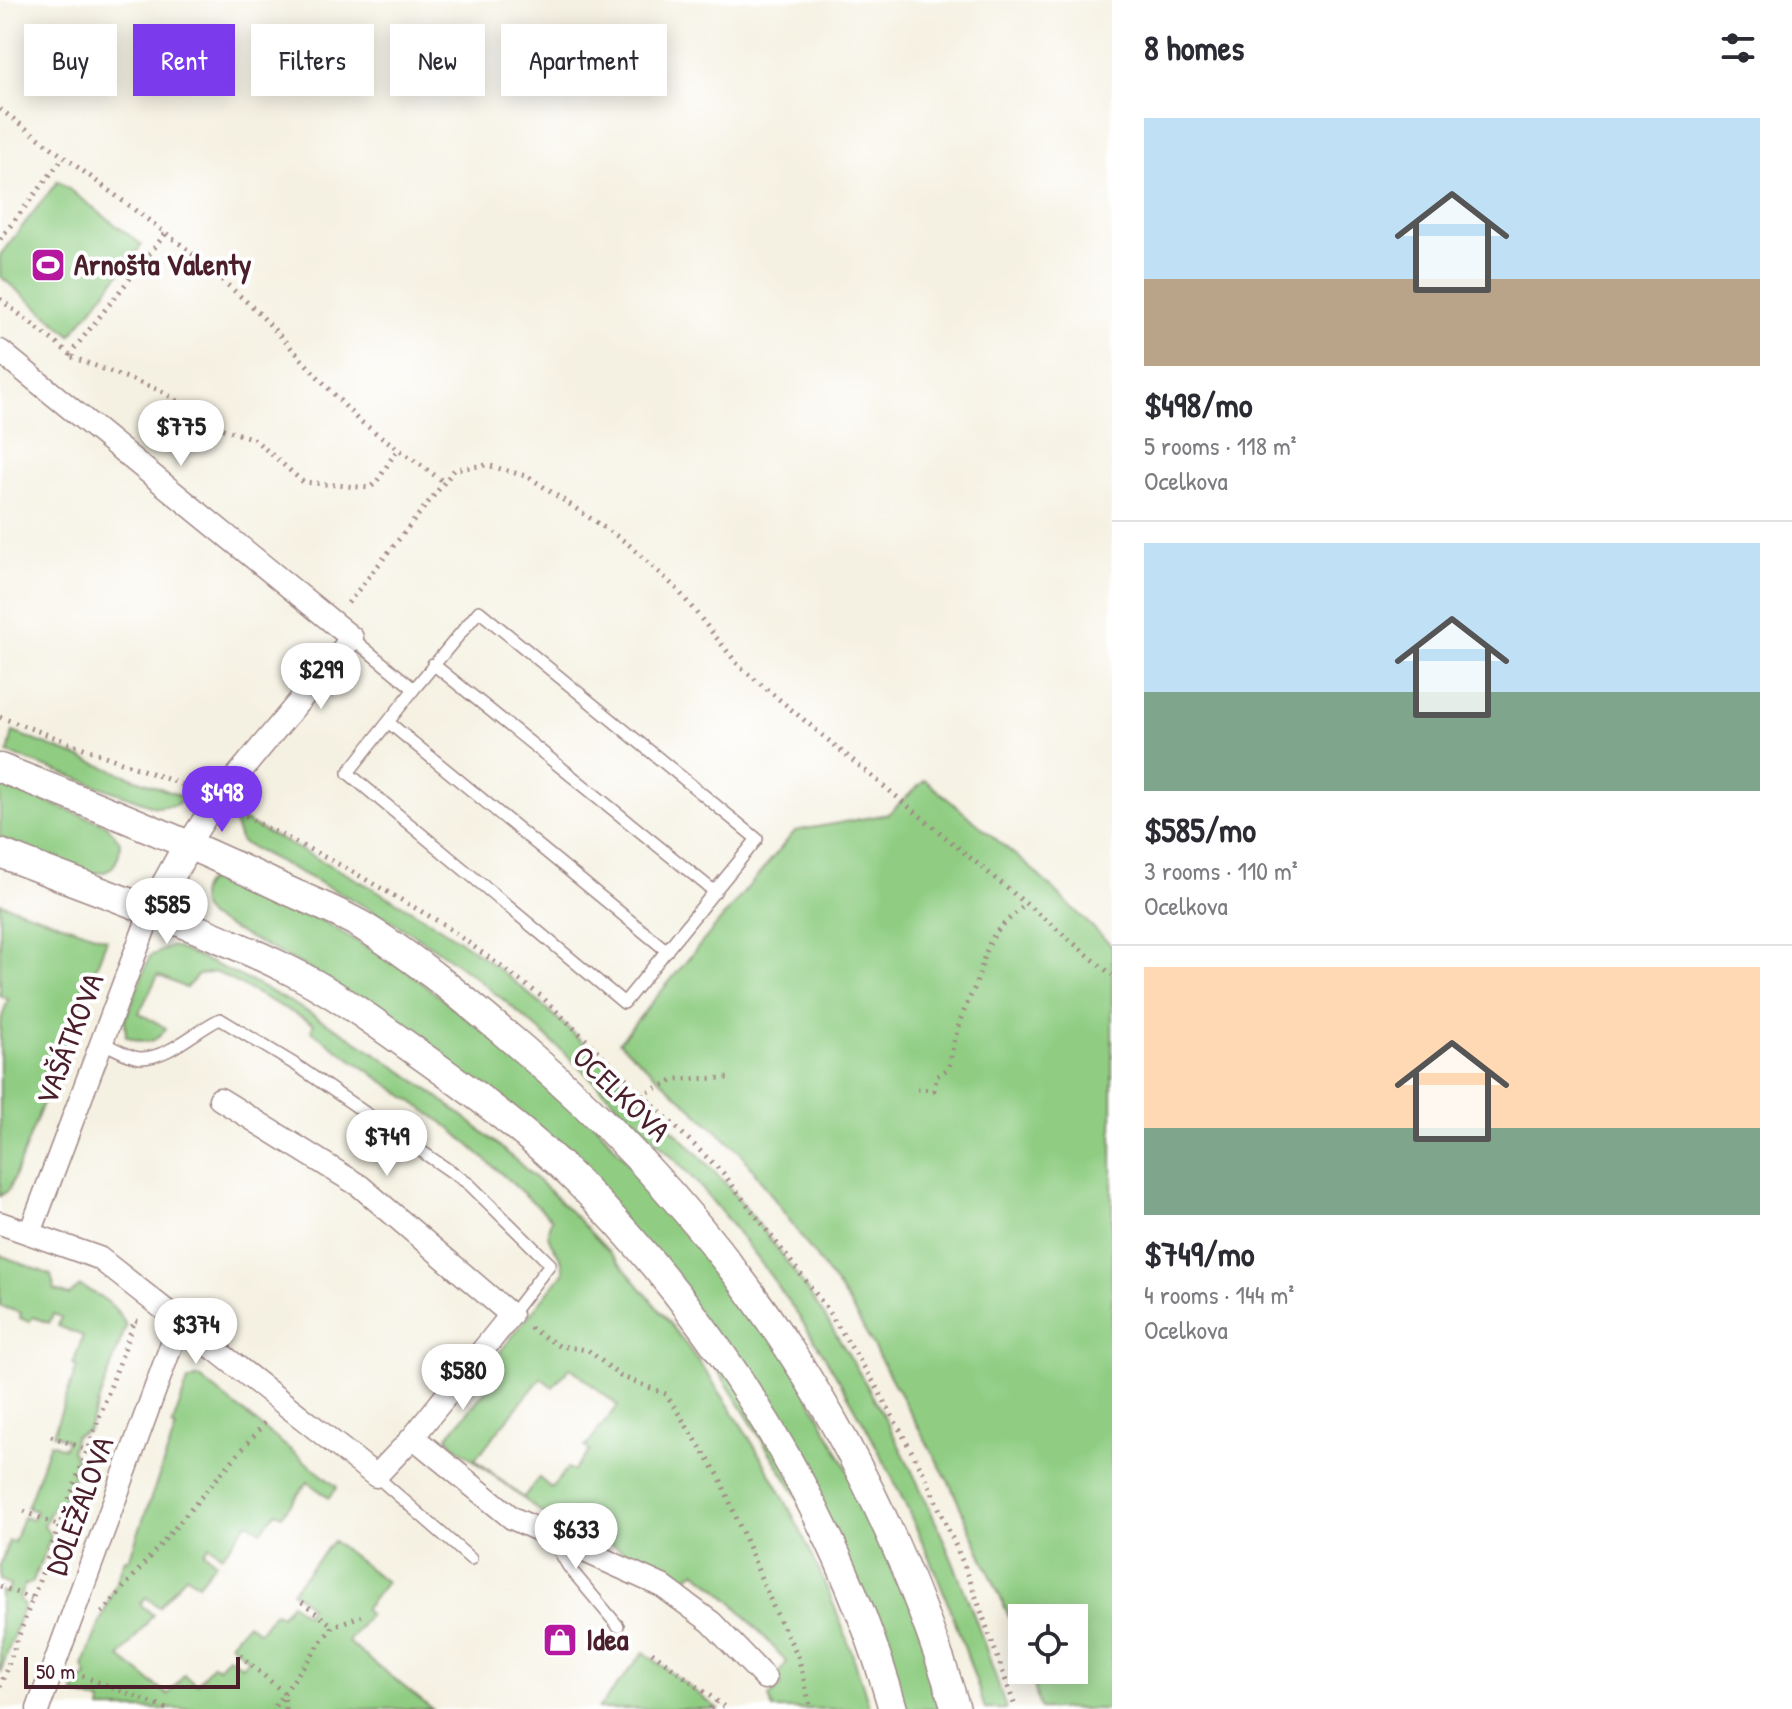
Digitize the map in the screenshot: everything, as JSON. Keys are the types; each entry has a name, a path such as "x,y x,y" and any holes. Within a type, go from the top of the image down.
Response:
{"street":[{"path":"0,351 352,638 216,801 151,911"},
{"name":"OCELKOVA","path":"0,768 189,843 360,925 453,989 599,1117 680,1202 773,1321 851,1449 903,1558 956,1709"},
{"path":"0,853 151,911 284,967 338,998 491,1106 576,1181 672,1289 751,1398 831,1545 881,1668 893,1709"},
{"name":"VAŠÁTKOVA","path":"30,1233 151,911"},
{"path":"0,1223 99,1258 376,1476 413,1437 511,1315 360,1186 220,1099"},
{"name":"DOLEŽALOVA","path":"38,1709 179,1324"},
{"path":"413,1437 512,1518 662,1586 711,1622 765,1678"}],"lane":[{"path":"479,611 757,839 624,1003 348,773 433,664 479,611"},
{"path":"352,638 414,689"},
{"path":"433,664 715,892"},
{"path":"388,722 667,951"},
{"path":"100,1042 141,1058 172,1049 199,1029 220,1019 296,1065 469,1184 550,1264 511,1315"},
{"path":"376,1476 471,1559"},
{"path":"552,1538 568,1566 618,1626"}],"path":[{"path":"0,109 166,233 257,311 345,408 444,482"},
{"path":"0,239 63,158"},
{"path":"15,220 23,226"},
{"path":"0,299 70,354 166,233"},
{"path":"131,260 139,267"},
{"path":"102,297 110,303"},
{"path":"72,357 164,392 211,425 254,439 303,482 369,488 377,483 385,464 399,450"},
{"path":"333,621 455,469 487,465 529,477 614,534 677,589 740,667 1112,975"},
{"path":"0,717 194,789 216,801"},
{"path":"917,1089 934,1090 937,1076 949,1068 953,1038 960,1029 963,1005 972,993 978,969 996,932 1026,904"},
{"path":"641,1095 677,1079 731,1078"},
{"path":"126,1311 170,1346"},
{"path":"511,1315 559,1346 588,1350 620,1376 666,1394 719,1476 738,1528 752,1551 774,1609 798,1656 811,1709"},
{"path":"0,1687 2,1672 135,1320"},
{"path":"97,1619 281,1403"},
{"path":"51,1436 87,1450"},
{"path":"24,1511 59,1526"},
{"path":"0,1586 32,1599"},
{"path":"302,1602 333,1626"},
{"path":"273,1709 333,1626 361,1616"},
{"path":"652,1652 727,1709"},
{"path":"240,1655 284,1693 285,1709"},
{"path":"70,1685 80,1659"},
{"path":"74,1672 167,1709"},
{"path":"710,1709 716,1702"}],"green space":[{"name":"Arnošta Valenty","path":"58,181 142,245 71,335 0,276 0,255"},
{"path":"13,732 186,798 175,805 156,807 8,753"},
{"path":"925,780 1033,870 1112,946 1112,1709 1040,1709 1034,1684 1088,1684 1088,1604 1008,1604 1008,1614 951,1486 849,1303 741,1153 619,1042 795,831 888,814"},
{"path":"0,785 106,824 120,842 115,863 102,872 87,872 0,838"},
{"path":"231,814 386,895 489,961 587,1046 724,1182 815,1302 892,1431 955,1568 1006,1709 985,1709 935,1571 905,1504 837,1376 755,1255 699,1186 578,1066 480,981 405,929 241,842"},
{"path":"218,875 232,876 328,924 411,974 586,1113 780,1342 904,1576 950,1709 900,1709 859,1594 621,1216 305,966 208,917 201,905 201,893 206,883"},
{"path":"0,903 107,939 9,1190 0,1196 0,1023 8,999 0,996"},
{"path":"172,946 292,1003 406,1074 511,1156 607,1250 692,1353 765,1464 825,1584 870,1709 773,1709 769,1697 782,1686 778,1674 787,1662 733,1603 696,1571 685,1579 675,1578 615,1546 547,1517 453,1444 447,1437 502,1371 491,1363 563,1273 561,1258 548,1235 552,1219 449,1127 311,1031 314,1024 216,972 198,975 186,988 158,975 139,1013 166,1028 158,1038 148,1041 126,1036 125,1020 150,956","holes":["570,1367 618,1406 585,1447 590,1451 573,1471 568,1468 551,1488 539,1478 523,1498 475,1459 541,1378 553,1387"]},
{"path":"0,1255 51,1275 55,1290 69,1295 80,1286 95,1294 113,1307 126,1326 88,1430 75,1436 71,1450 77,1462 69,1490 63,1502 52,1509 44,1525 51,1537 32,1583 24,1585 19,1599 24,1606 0,1673 0,1591 7,1593 10,1585 0,1580 0,1566 9,1541 14,1542 23,1517 33,1520 36,1511 27,1508 50,1443 64,1448 67,1440 53,1434 77,1367 73,1365 83,1336 58,1326 61,1317 53,1314 49,1323 33,1317 29,1322 20,1318 21,1313 0,1306"},
{"path":"199,1377 337,1487 329,1498 308,1482 282,1515 276,1512 261,1531 248,1522 222,1555 209,1545 204,1552 216,1562 198,1584 186,1575 159,1607 146,1597 140,1604 153,1615 120,1657 168,1695 184,1675 197,1684 213,1664 218,1668 228,1656 242,1666 248,1659 230,1643 247,1623 259,1632 275,1612 281,1615 291,1603 305,1614 310,1606 292,1591 333,1541 386,1582 364,1610 369,1615 348,1642 432,1709 101,1709 102,1703 74,1693 75,1686 87,1676 83,1666 125,1559 129,1559 176,1428 172,1426 188,1381"},
{"path":"644,1652 718,1709 598,1709"}],"place":[{"name":"Arnošta Valenty","path":"48,265"},
{"name":"Idea","path":"560,1640"}]}
